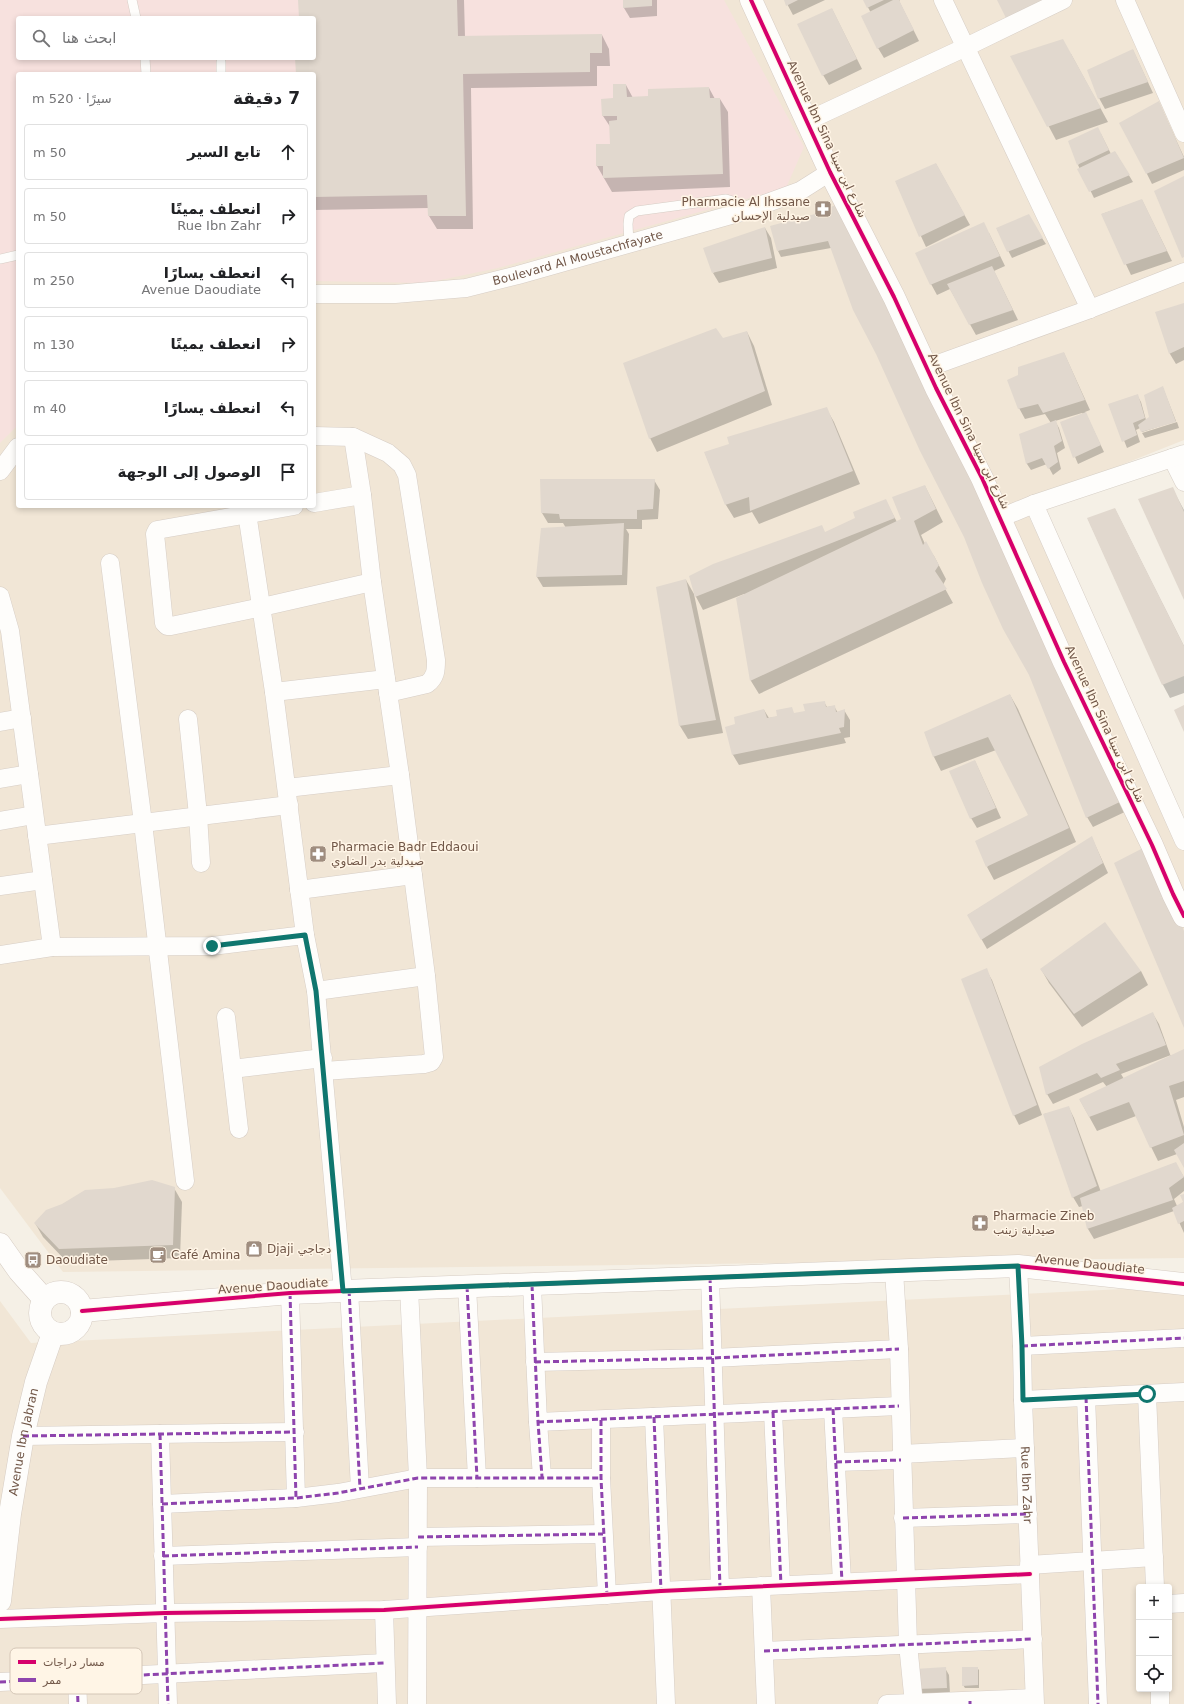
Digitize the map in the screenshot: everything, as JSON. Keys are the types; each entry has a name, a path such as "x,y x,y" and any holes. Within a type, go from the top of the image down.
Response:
{"street":[{"name":"Avenue Ibn Sina شارع ابن سينا","path":"751,0 830,172 894,297 958,433 982,478 1064,662 1152,845 1178,894 1184,916"},
{"path":"943,0 1090,309"},
{"path":"807,121 1063,0"},
{"path":"1125,0 1184,133"},
{"name":"Boulevard Al Moustachfayate","path":"316,294 395,294 466,288 629,244 745,210 800,191 830,172"},
{"path":"927,368 1090,309 1184,272"},
{"path":"274,692 427,684 436,674 436,660 407,475 402,464 388,453 353,436 316,436"},
{"path":"232,1069 323,1065 424,1064 431,1062 434,1057 426,976 400,775 372,582 353,436"},
{"path":"0,471 16,450"},
{"path":"1000,518 1034,504 1178,456 1184,482"},
{"path":"316,503 362,496"},
{"path":"1034,504 1184,841"},
{"path":"270,508 245,510 159,529 156,532 164,623 170,626 372,582"},
{"path":"245,510 262,607 288,796 305,935 316,991 346,1291 360,1488"},
{"path":"110,563 143,823 184,1181"},
{"path":"0,596 10,631 52,948"},
{"path":"0,722 22,718"},
{"path":"188,719 198,815 201,863"},
{"path":"0,779 29,774"},
{"path":"37,836 198,815 400,775"},
{"path":"0,821 34,815"},
{"path":"299,890 413,875"},
{"path":"0,886 43,880"},
{"path":"0,955 52,948 212,946 305,935"},
{"path":"316,991 426,976"},
{"path":"226,1017 238,1129"},
{"path":"0,1245 44,1299"},
{"name":"Avenue Daoudiate","path":"82,1311 290,1293 1018,1266 1184,1284"},
{"name":"Rue Ibn Zahr","path":"1018,1266 1033,1639 1034,1701"},
{"path":"894,1270 899,1348 899,1406 908,1644 914,1704"},
{"path":"710,1277 720,1588"},
{"path":"532,1284 542,1477"},
{"path":"468,1286 477,1478"},
{"path":"409,1288 418,1478 417,1704"},
{"path":"62,1291 72,1294 79,1301 82,1311 81,1319 77,1327 70,1332 62,1334 53,1333 45,1327 40,1318 39,1308 44,1299 52,1293 62,1291"},
{"path":"290,1293 296,1498"},
{"name":"Avenue Ibn Jabran","path":"0,1601 5,1514 36,1382 53,1333"},
{"path":"1022,1346 1184,1338"},
{"path":"535,1362 713,1358 899,1348"},
{"path":"1023,1400 1184,1392"},
{"path":"1147,1394 1155,1584"},
{"path":"1086,1397 1098,1704"},
{"path":"538,1422 899,1406"},
{"path":"833,1409 842,1582"},
{"path":"773,1412 782,1585"},
{"path":"654,1417 666,1704"},
{"path":"601,1420 601,1478 607,1595"},
{"path":"23,1436 295,1432"},
{"path":"160,1434 168,1704"},
{"path":"836,1462 1025,1448"},
{"path":"162,1504 296,1498 338,1493 418,1478 601,1478"},
{"path":"904,1518 1028,1514"},
{"path":"163,1556 418,1542 603,1534"},
{"path":"0,1619 165,1613 384,1610 661,1591 906,1579 1030,1569 1092,1561 1154,1557"},
{"path":"761,1586 766,1704"},
{"path":"1172,1604 1184,1603"},
{"path":"384,1610 387,1704"},
{"path":"764,1651 1033,1639"},
{"path":"142,1674 386,1663"},
{"path":"0,1682 10,1681"},
{"path":"1160,1692 1160,1704"},
{"path":"78,1694 78,1704"},
{"path":"887,1704 1034,1701"}],"lane":[{"path":"132,0 136,16"},
{"path":"145,60 146,72"},
{"path":"221,62 221,72"},
{"path":"629,244 629,216 637,211 726,199 739,203 745,210"},
{"path":"0,259 16,255"}],"shaded area":[{"path":"0,0 1184,0 1184,440 1023,504 1175,826 1184,849 1184,1258 63,1272 0,1188"},
{"path":"0,0 724,0 804,147 786,188 498,268 426,283 316,281 316,72 16,72 16,427 0,443"},
{"path":"1184,1286 1184,1704 0,1704 0,1301 31,1343"}],"building":[{"path":"298,0 457,0 458,36 602,34 602,53 590,53 590,72 463,74 466,216 428,216 427,195 316,197 316,72 296,72 295,60 316,60 316,16 299,16"},
{"path":"623,0 652,0 652,6 623,8"},
{"path":"784,0 798,0 786,6"},
{"path":"863,0 884,0 867,8"},
{"path":"893,0 899,0 914,30 877,49 861,16"},
{"path":"997,0 1048,0 1006,18"},
{"path":"832,8 857,59 822,76 797,24"},
{"path":"1063,39 1101,108 1047,127 1010,56"},
{"path":"1133,49 1148,82 1098,99 1087,70"},
{"path":"613,84 626,84 627,97 648,96 648,89 709,87 710,98 720,98 723,174 603,178 603,166 596,166 596,144 610,144 609,121 617,120 617,116 602,116 601,99 613,98"},
{"path":"1159,101 1184,158 1146,174 1119,123"},
{"path":"1098,127 1109,150 1077,165 1068,141"},
{"path":"1115,151 1130,175 1089,192 1077,169"},
{"path":"936,163 965,215 919,237 895,181"},
{"path":"1184,176 1184,257 1182,258 1154,191"},
{"path":"1142,199 1167,251 1124,265 1101,214"},
{"path":"840,203 1124,800 1086,818 1029,675 1003,629 982,583 964,537 920,451 876,354 853,310 828,241 777,251 770,226 815,214"},
{"path":"1029,214 1043,238 1007,252 996,228"},
{"path":"984,222 1000,256 930,285 915,253"},
{"path":"765,227 772,258 712,273 703,248"},
{"path":"992,266 1013,310 969,325 947,284"},
{"path":"1184,303 1184,347 1169,354 1155,312"},
{"path":"716,328 723,338 747,331 765,391 649,439 623,363"},
{"path":"1064,352 1085,400 1043,413 1038,404 1018,409 1007,380 1018,375 1018,367"},
{"path":"1163,386 1176,422 1141,432 1138,425 1149,417 1144,395"},
{"path":"1138,394 1145,418 1133,423 1137,435 1122,442 1108,404"},
{"path":"827,407 853,471 750,511 749,497 725,505 704,452 729,444 727,437"},
{"path":"1086,412 1101,445 1073,458 1060,422"},
{"path":"1056,420 1062,441 1054,446 1058,462 1048,469 1042,458 1026,464 1019,434"},
{"path":"540,479 655,479 653,509 637,510 637,519 560,519 559,514 541,513"},
{"path":"925,485 936,509 914,521 923,545 926,541 939,565 935,571 947,589 750,681 736,598 901,519 892,497"},
{"path":"1173,487 1184,512 1184,600 1138,499"},
{"path":"886,499 895,518 695,597 689,576 713,564 822,525 825,532 855,518 853,512"},
{"path":"1115,508 1184,646 1184,676 1162,685 1087,518"},
{"path":"624,523 622,575 536,577 541,528"},
{"path":"686,579 716,720 679,726 656,587"},
{"path":"1010,694 1069,828 986,867 975,841 1028,815 988,737 933,757 924,732"},
{"path":"825,701 826,707 835,705 836,712 845,709 844,727 839,728 841,733 732,755 725,727 735,724 734,717 764,709 767,718 777,716 776,710 792,707 794,713 805,711 803,704"},
{"path":"1184,705 1184,732 1174,710"},
{"path":"975,760 996,808 970,819 949,771"},
{"path":"1092,836 1103,863 981,940 967,915"},
{"path":"1145,847 1169,894 1159,898 1169,895 1184,931 1184,1028 1114,863"},
{"path":"1105,922 1141,971 1074,1014 1040,969"},
{"path":"987,968 1037,1105 1013,1116 961,979"},
{"path":"1153,1012 1166,1045 1116,1064 1120,1070 1101,1078 1097,1073 1046,1095 1039,1067 1082,1044"},
{"path":"1184,1049 1184,1081 1169,1086 1184,1135 1150,1148 1129,1102 1089,1117 1079,1099"},
{"path":"1069,1106 1097,1186 1072,1198 1043,1114"},
{"path":"1184,1143 1184,1168 1174,1150"},
{"path":"1176,1162 1184,1177 1169,1188 1173,1200 1087,1229 1080,1198"},
{"path":"152,1180 175,1187 173,1245 59,1249 34,1223 46,1210 62,1204 85,1190 114,1188"},
{"path":"1184,1194 1184,1221 1178,1224 1172,1208 1183,1202 1180,1195"},
{"path":"946,1667 947,1688 916,1689 915,1669"},
{"path":"962,1667 978,1667 978,1685 962,1686"}],"marked path":[{"path":"710,1277 720,1588"},
{"path":"532,1285 542,1477"},
{"path":"467,1286 477,1478"},
{"path":"349,1290 360,1488"},
{"path":"290,1293 296,1498"},
{"path":"1022,1346 1184,1338"},
{"path":"535,1362 713,1358 899,1349"},
{"path":"1086,1397 1098,1704"},
{"path":"538,1422 899,1406"},
{"path":"833,1409 842,1582"},
{"path":"773,1412 781,1585"},
{"path":"654,1417 661,1591"},
{"path":"601,1420 601,1478 607,1595"},
{"path":"23,1436 295,1432"},
{"path":"160,1434 168,1704"},
{"path":"836,1462 901,1460"},
{"path":"162,1504 296,1498 338,1493 418,1478 601,1478"},
{"path":"903,1518 1028,1514"},
{"path":"418,1537 603,1534"},
{"path":"163,1556 418,1547"},
{"path":"764,1651 1033,1639"},
{"path":"142,1675 385,1663"},
{"path":"0,1682 10,1682"},
{"path":"78,1694 78,1704"}],"cycle path":[{"path":"751,0 830,172 894,297 936,388 982,478 1064,662 1152,845 1184,916"},
{"path":"82,1311 290,1293 1018,1266 1184,1284"},
{"path":"0,1619 165,1613 384,1610 661,1591 1030,1574"}],"place":[{"name":"Pharmacie Al Ihssane صيدلية الإحسان","path":"823,209"},
{"name":"Pharmacie Badr Eddaoui صيدلية بدر الضاوي","path":"318,854"},
{"name":"Pharmacie Zineb صيدلية زينب","path":"980,1223"},
{"name":"Djaji دجاجي","path":"254,1249"},
{"name":"Café Amina","path":"158,1255"},
{"name":"Daoudiate","path":"33,1260"}],"route":[{"path":"212,946 305,935 316,991 343,1291 1018,1266 1023,1400 1147,1394"}]}
